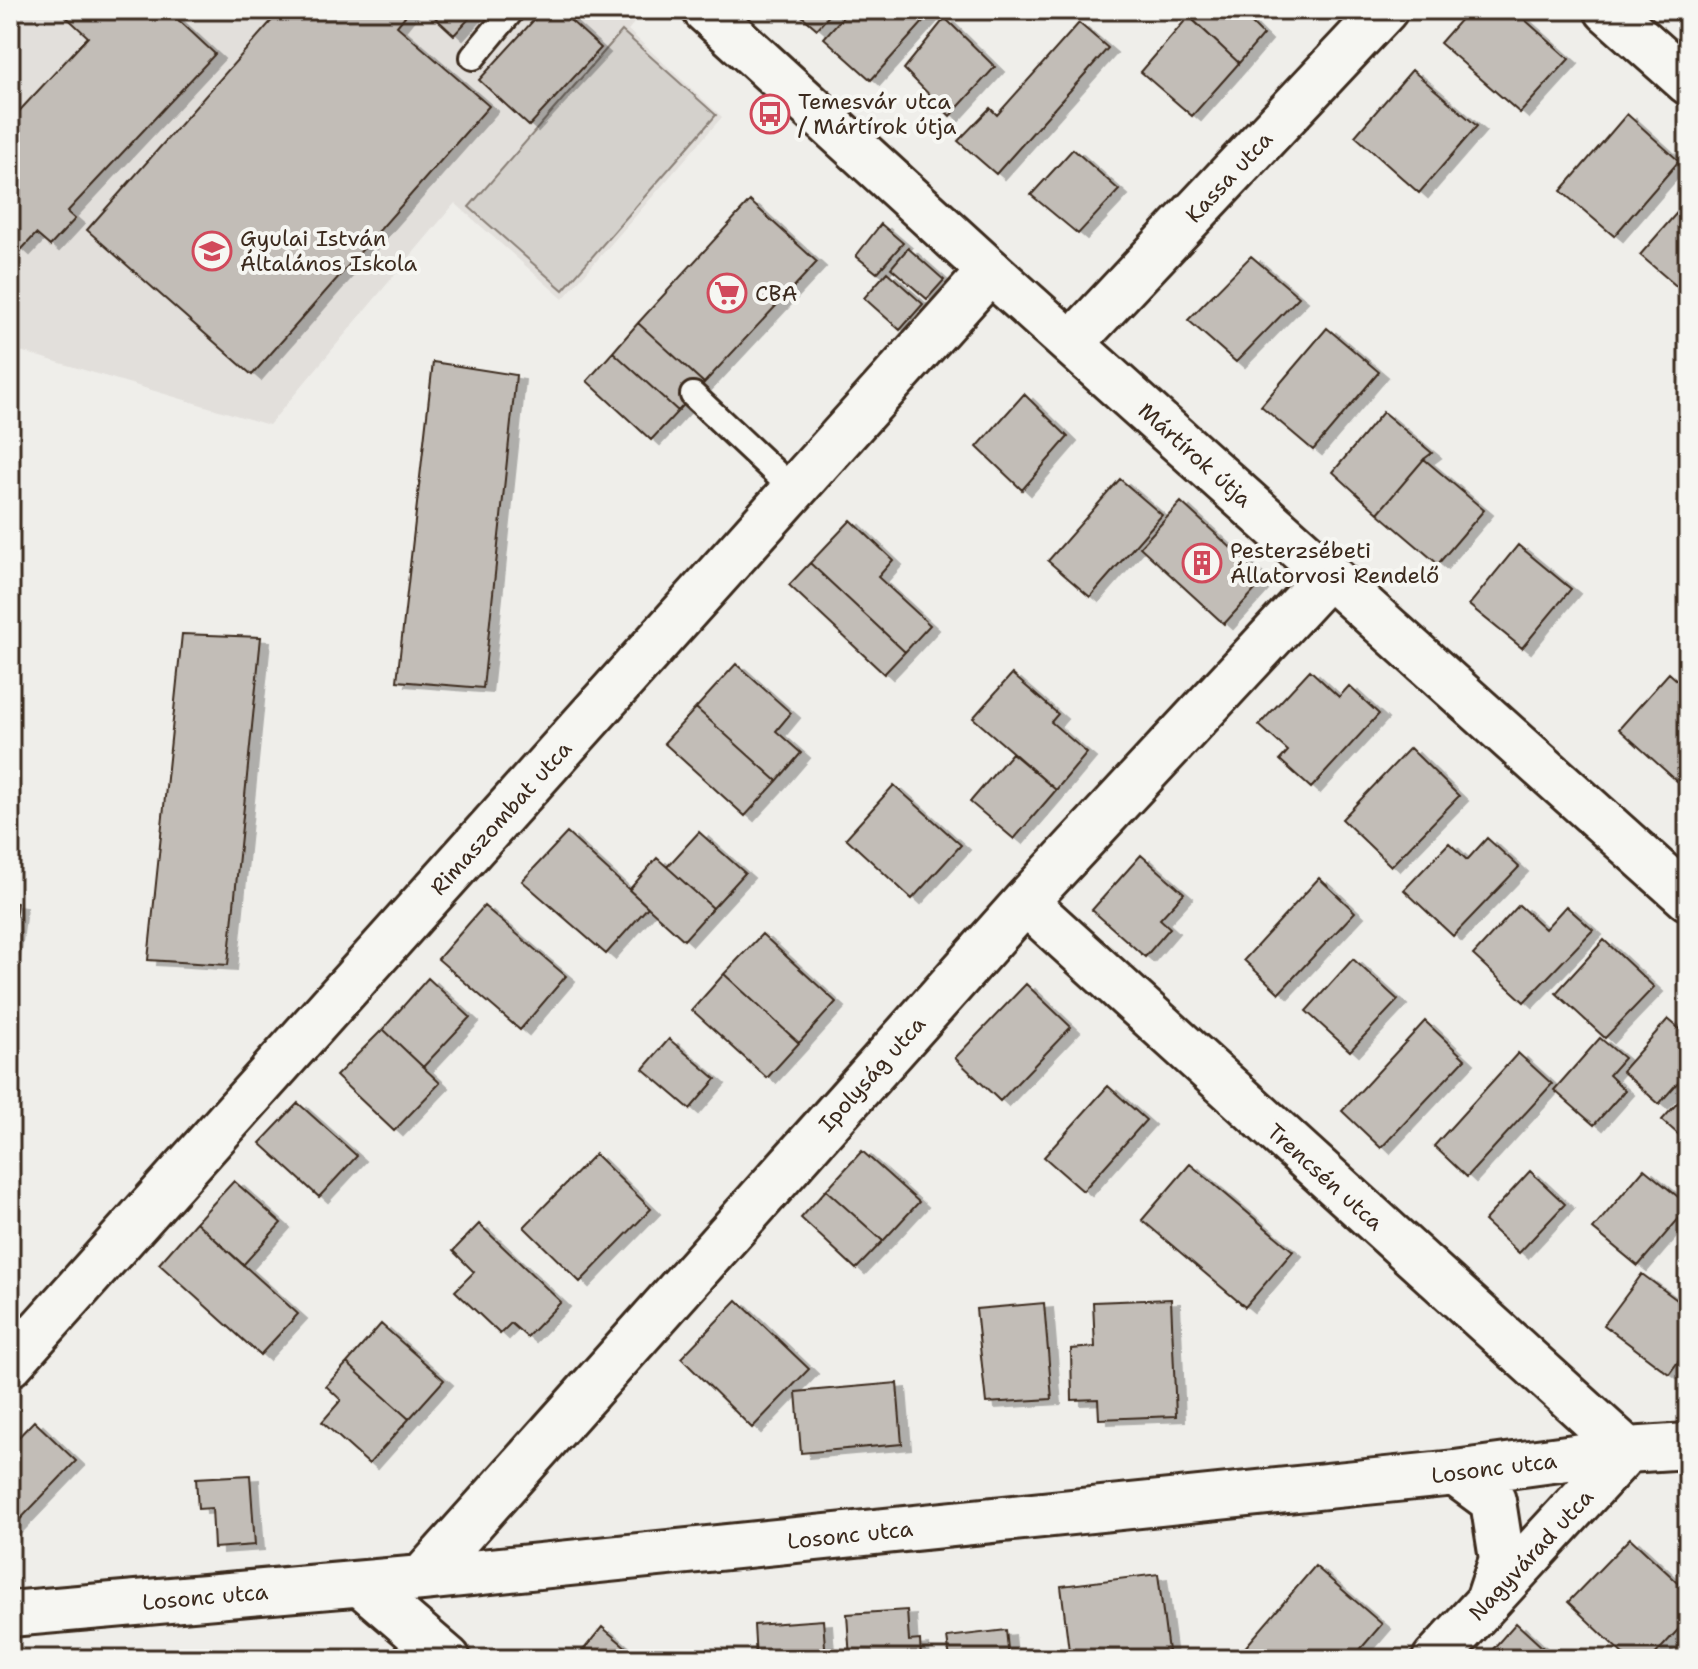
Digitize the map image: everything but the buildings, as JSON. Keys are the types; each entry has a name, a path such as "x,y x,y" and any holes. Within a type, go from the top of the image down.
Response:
{"street":[{"name":"Mártírok útja","path":"705,10 990,271 1688,898"},
{"name":"Kassa utca","path":"1072,343 1385,10"},
{"path":"1607,10 1688,82"},
{"name":"Rimaszombat utca","path":"10,1364 990,271"},
{"name":"Ipolyság utca","path":"422,1578 1025,902 1328,576"},
{"name":"Trencsén utca","path":"1025,902 1627,1450"},
{"name":"Losonc utca","path":"10,1614 422,1578 1455,1473 1627,1450 1688,1446"},
{"name":"Nagyvárad utca","path":"1435,1659 1627,1450"},
{"path":"1455,1473 1493,1501 1502,1559 1487,1603"},
{"path":"361,1584 448,1659"}],"lane":[{"path":"473,57 512,10"},
{"path":"693,395 795,491"}],"shaded area":[{"name":"Gyulai István Általános Iskola","path":"10,10 645,10 628,30 722,117 563,299 455,203 269,425 10,348"},
{"path":"622,31 716,115 563,290 469,207"}],"place":[{"name":"Temesvár utca / Mártírok útja","path":"770,114"},
{"name":"Gyulai István Általános Iskola","path":"212,251"},
{"name":"CBA","path":"727,293"},
{"name":"Pesterzsébeti Állatorvosi Rendelő","path":"1202,563"}]}
